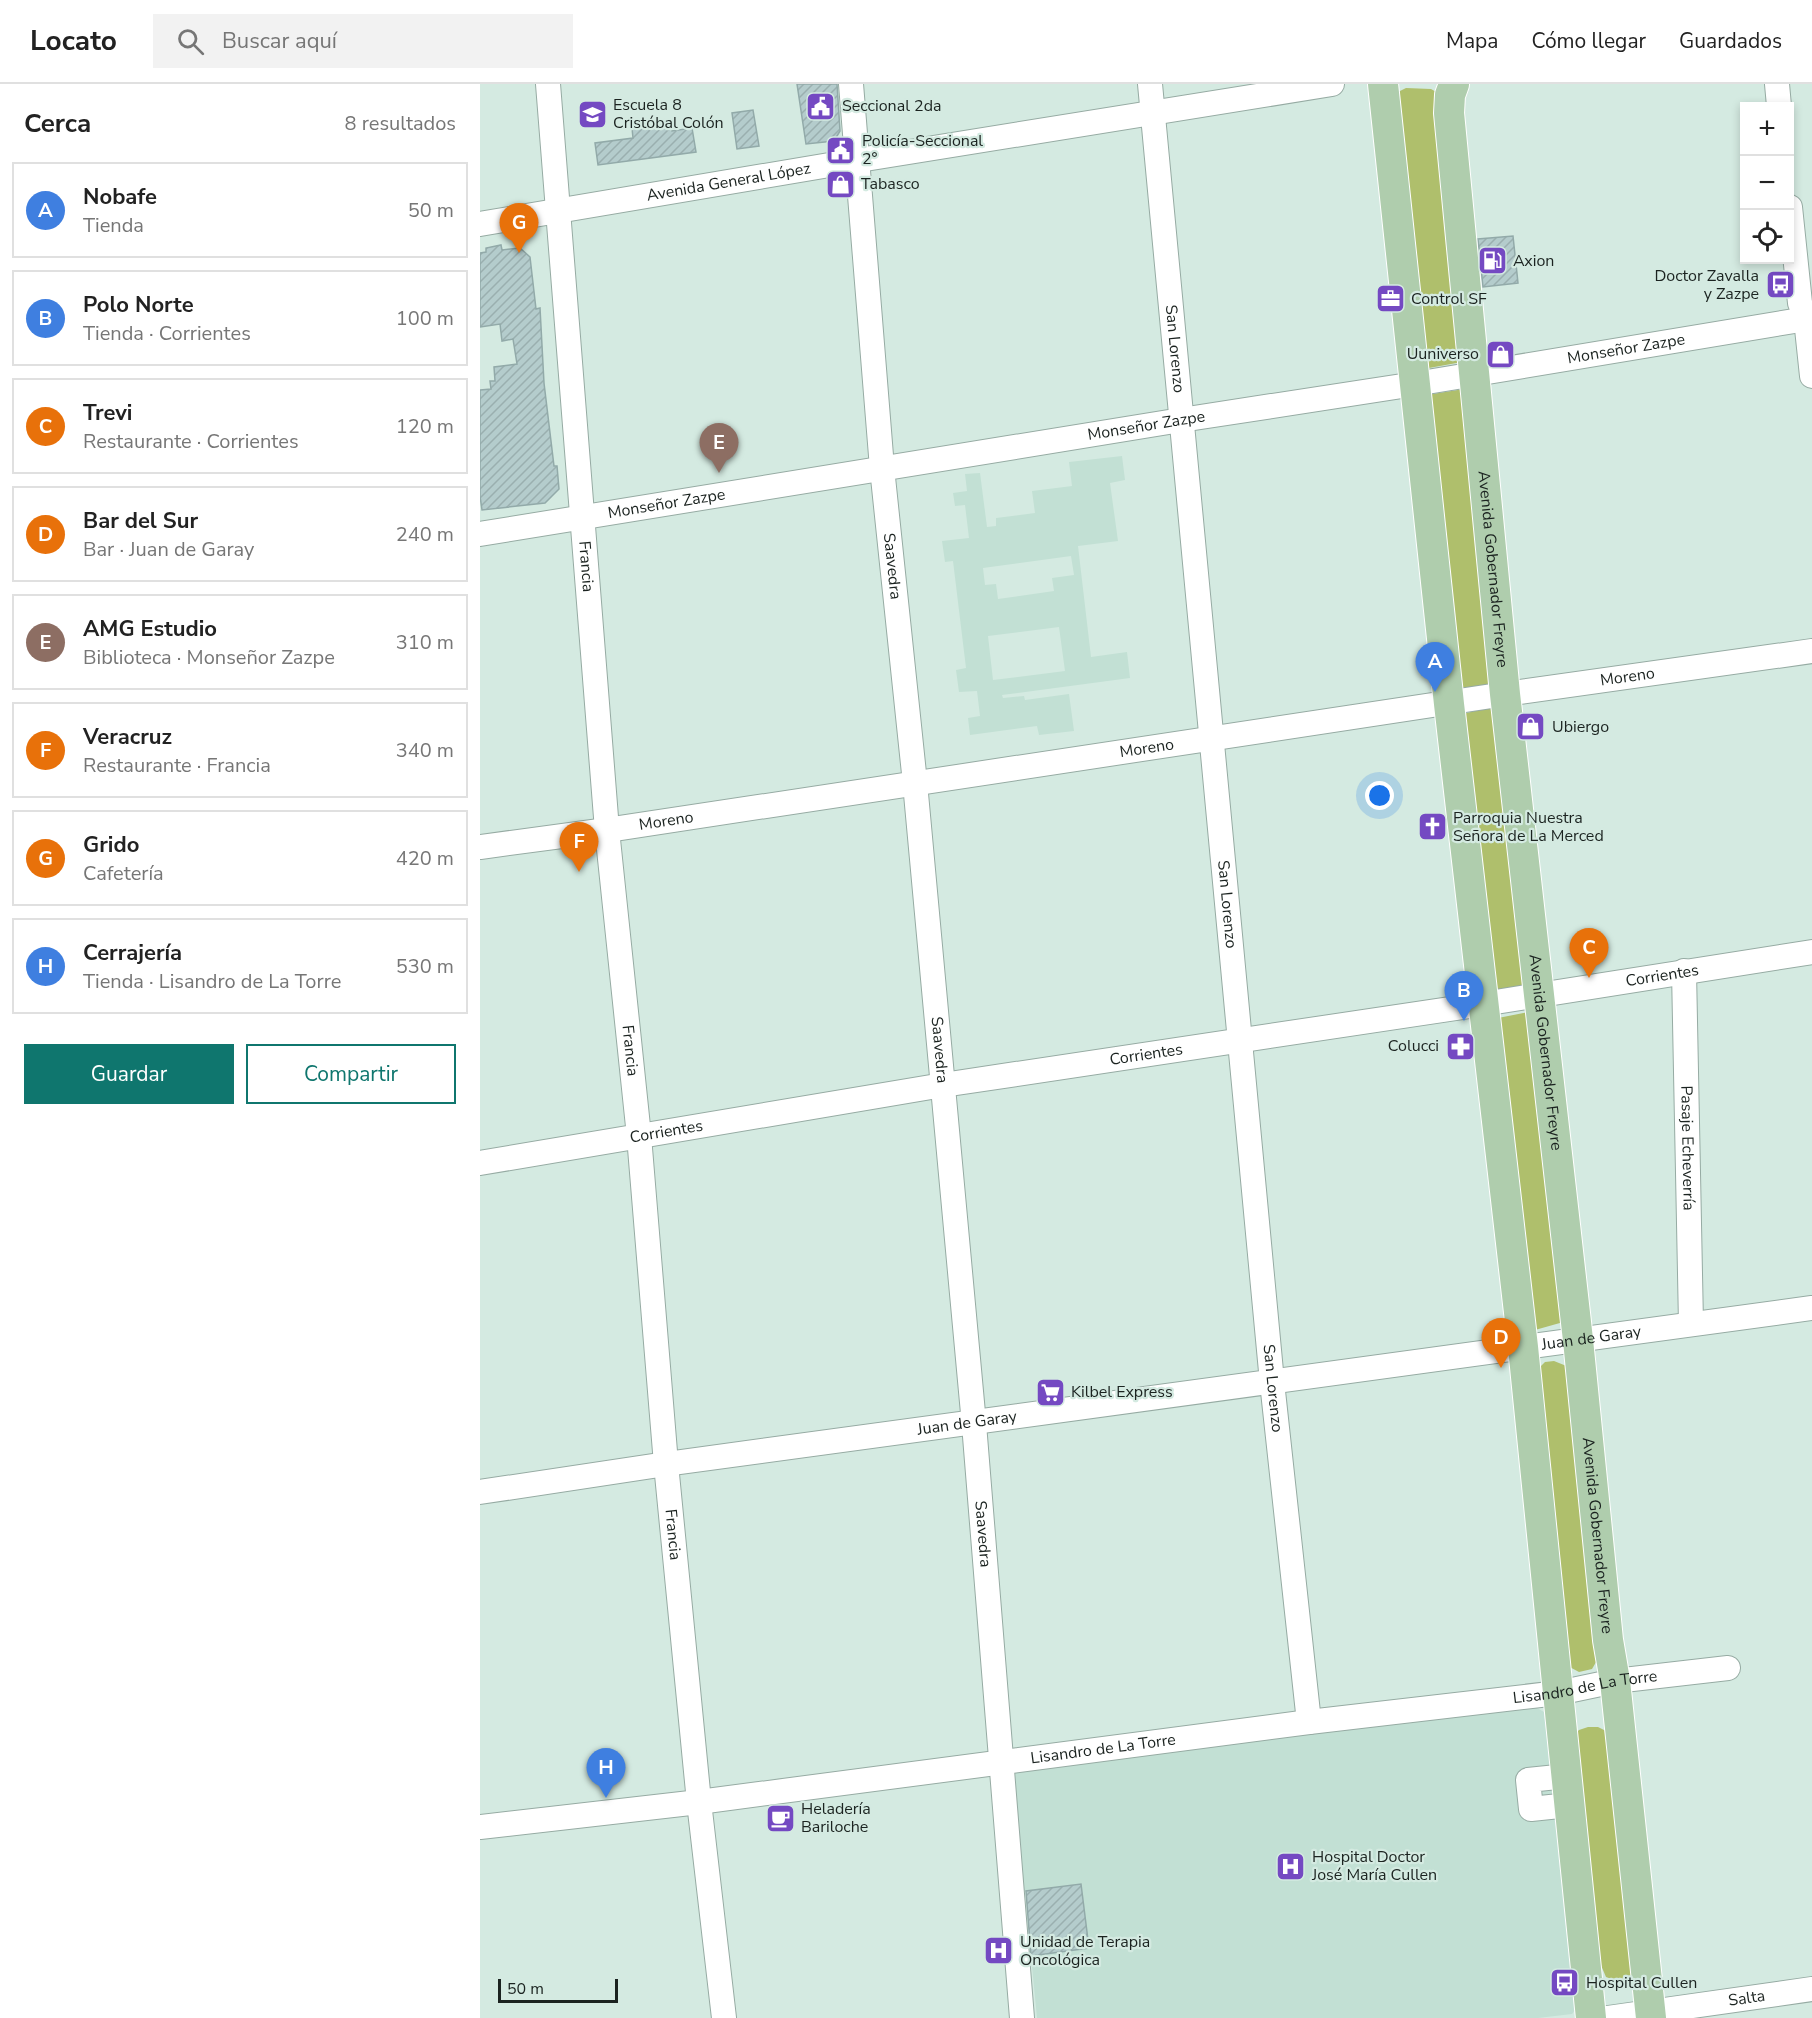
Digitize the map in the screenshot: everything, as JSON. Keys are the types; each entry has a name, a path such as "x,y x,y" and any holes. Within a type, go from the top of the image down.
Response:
{"main road":[{"path":"1383,84 1449,704 1523,1347 1591,2018"},
{"name":"Avenida Gobernador Freyre","path":"1454,84 1450,95 1449,113 1505,694 1540,994 1608,1640 1615,1681 1651,2015"}],"street":[{"name":"Francia","path":"548,84 607,830 639,1136 666,1464 699,1802 724,2018"},
{"name":"Saavedra","path":"851,84 859,160 882,468 915,783 974,1424 1022,2018"},
{"name":"San Lorenzo","path":"1150,84 1272,1382 1309,1722"},
{"name":"Avenida General López","path":"480,224 1332,84"},
{"path":"1777,84 1779,102"},
{"path":"1790,210 1800,303 1809,318 1812,376"},
{"name":"Monseñor Zazpe","path":"480,534 1415,384 1809,318"},
{"name":"Moreno","path":"480,847 607,830 1505,694 1812,651"},
{"name":"Corrientes","path":"480,1163 943,1085 1812,952"},
{"name":"Pasaje Echeverría","path":"1684,971 1691,1324"},
{"name":"Juan de Garay","path":"480,1492 666,1464 974,1424 1812,1308"},
{"name":"Lisandro de La Torre","path":"480,1827 699,1802 1309,1722 1558,1693 1615,1681 1728,1668"},
{"path":"1567,1776 1528,1780 1531,1809 1569,1805"},
{"name":"Salta","path":"1608,2018 1651,2015 1812,1989"}],"shaded area":[{"path":"1122,456 1125,480 1110,483 1118,541 1078,546 1091,657 1127,652 1130,678 1002,695 1003,698 1024,696 1025,700 1069,694 1074,731 1039,735 1037,726 970,735 968,718 980,716 977,691 959,692 956,670 966,668 953,561 945,562 942,541 969,538 965,505 955,506 953,493 967,491 965,474 980,473 987,527 996,526 996,518 1035,513 1032,491 1072,486 1069,462","holes":["1071,556 1074,575 1052,578 1054,591 998,599 996,584 985,585 983,568","1059,627 1065,671 993,680 988,636"]},
{"name":"Hospital Doctor José María Cullen","path":"1532,1705 1544,1712 1579,2005 1572,2014 1538,2018 1037,2018 1031,1956 1089,1948 1081,1884 1023,1892 1011,1778 1021,1767"}],"green space":[{"path":"1406,88 1431,89 1438,93 1462,362 1429,368 1395,101 1398,92"},
{"path":"1464,389 1492,684 1460,689 1426,395"},
{"path":"1494,706 1527,986 1491,990 1463,714"},
{"path":"1529,1012 1567,1321 1535,1330 1498,1018"},
{"path":"1554,1361 1569,1367 1599,1657 1592,1669 1579,1672 1564,1664 1534,1373 1545,1362"},
{"path":"1598,1727 1606,1731 1637,1970 1624,1980 1606,1977 1600,1963 1574,1735 1579,1730"}],"building":[{"name":"Seccional 2da","path":"797,84 837,84 840,131 834,141 806,144"},
{"path":"753,110 759,146 737,149 732,113"},
{"path":"671,123 672,131 692,128 696,152 598,165 595,143 633,138 632,128"},
{"path":"1513,236 1518,283 1483,287 1478,239"},
{"path":"501,245 502,250 520,248 530,257 536,309 540,308 544,383 559,489 545,503 482,510 480,390 491,389 490,381 495,381 494,367 517,364 513,339 502,341 500,324 480,327 480,253 486,252 486,248"},
{"path":"1081,1884 1089,1948 1031,1956 1026,1891"}],"place":[{"name":"Seccional 2da","path":"821,106"},
{"name":"Escuela 8 Cristóbal Colón","path":"592,114"},
{"name":"Policía-Seccional 2°","path":"841,150"},
{"name":"Tabasco","path":"840,184"},
{"name":"Grido","path":"519,253"},
{"name":"Axion","path":"1492,261"},
{"name":"Doctor Zavalla y Zazpe","path":"1780,285"},
{"name":"Control SF","path":"1390,299"},
{"name":"Uuniverso","path":"1500,354"},
{"name":"AMG Estudio","path":"719,473"},
{"name":"Nobafe","path":"1435,692"},
{"name":"Ubiergo","path":"1531,727"},
{"name":"Parroquia Nuestra Señora de La Merced","path":"1432,827"},
{"name":"Veracruz","path":"579,872"},
{"name":"Trevi","path":"1589,978"},
{"name":"Polo Norte","path":"1464,1021"},
{"name":"Colucci","path":"1460,1046"},
{"name":"Bar del Sur","path":"1501,1368"},
{"name":"Kilbel Express","path":"1050,1392"},
{"name":"Cerrajería","path":"606,1798"},
{"name":"Heladería Bariloche","path":"780,1818"},
{"name":"Hospital Doctor José María Cullen","path":"1291,1866"},
{"name":"Unidad de Terapia Oncológica","path":"999,1951"},
{"name":"Hospital Cullen","path":"1565,1983"}]}
